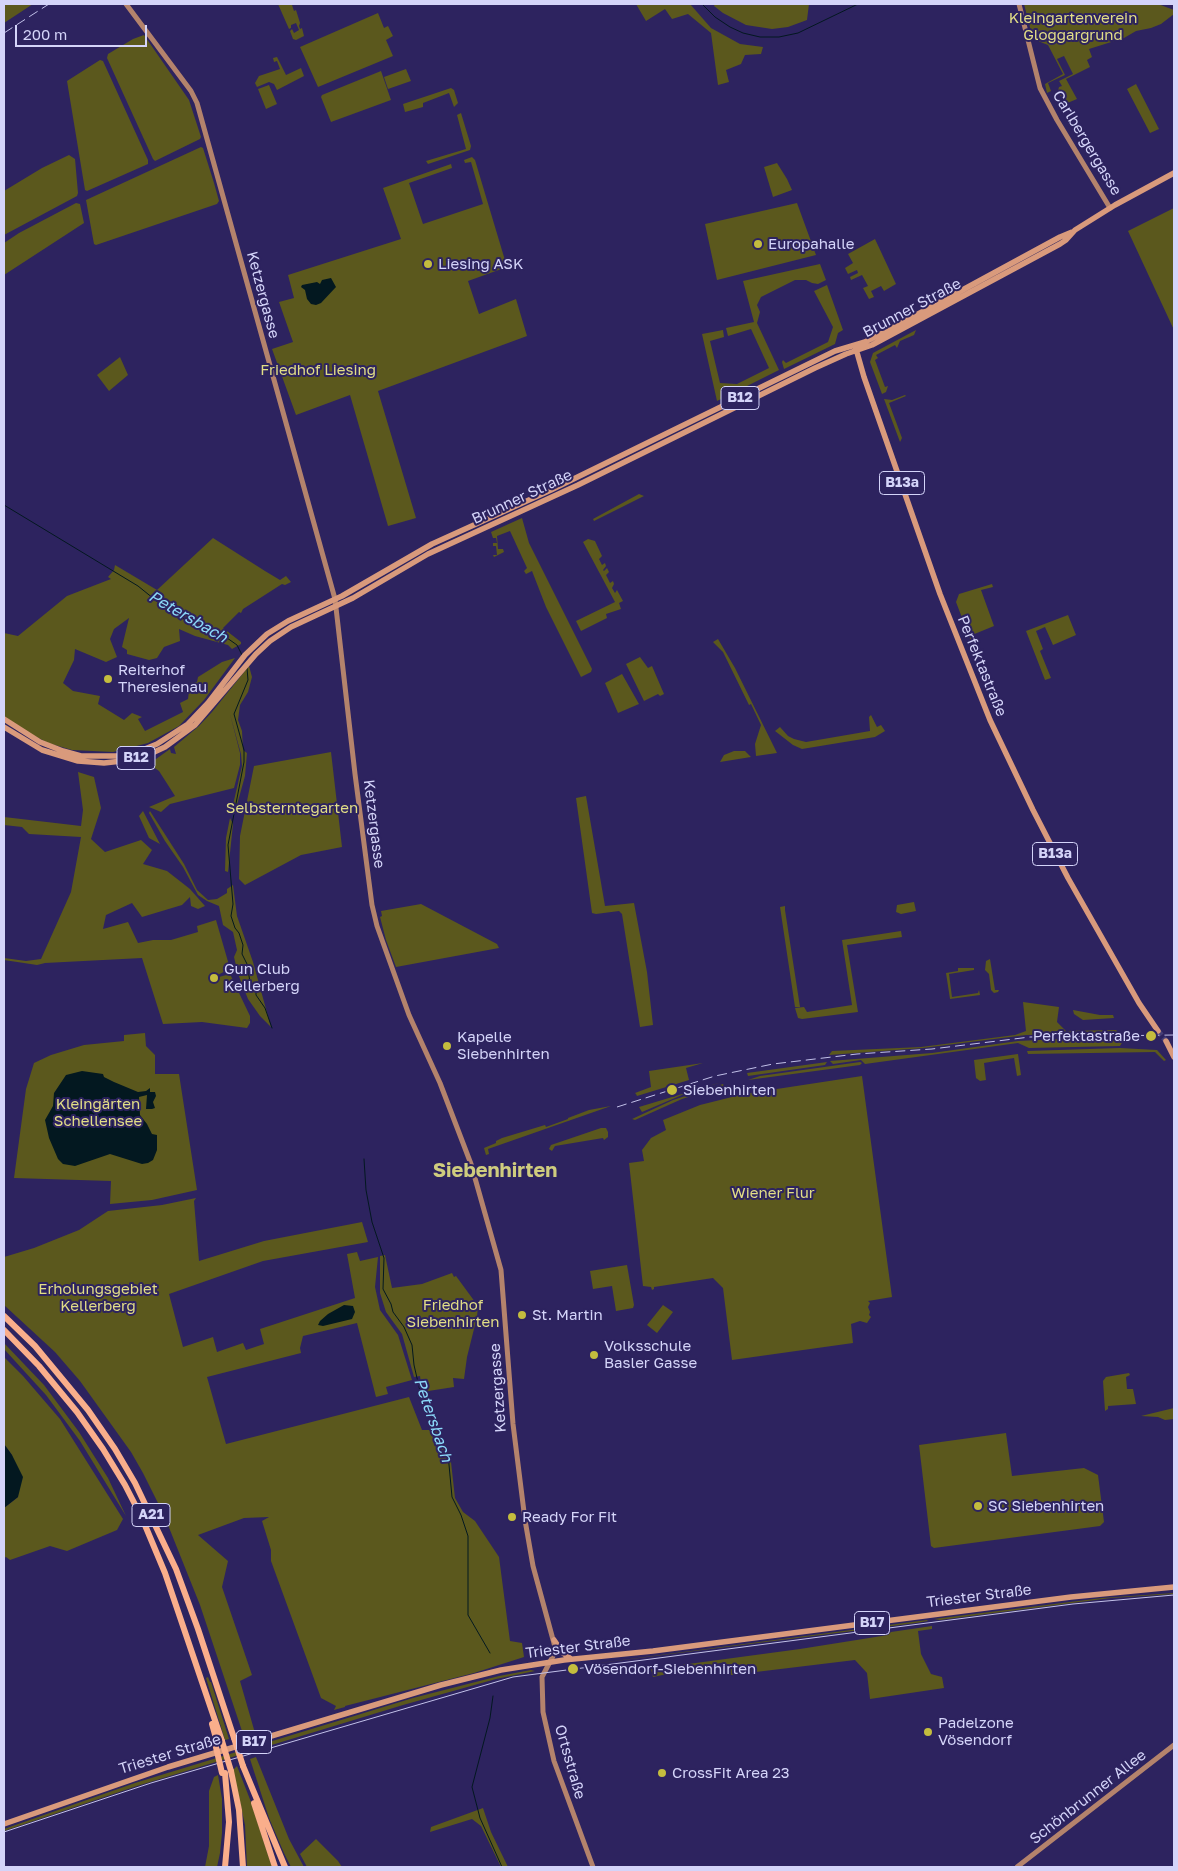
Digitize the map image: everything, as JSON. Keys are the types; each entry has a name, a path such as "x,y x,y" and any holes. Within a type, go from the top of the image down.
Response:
{"highway":[{"name":"A21","path":"4,1316 34,1346 83,1404 115,1449 135,1483 176,1569 209,1660 275,1867"},
{"name":"A21","path":"4,1330 39,1366 77,1412 103,1449 142,1518 185,1627 218,1742"},
{"path":"204,1691 226,1772 239,1810 243,1867"},
{"path":"243,1766 285,1867"},
{"path":"224,1867 229,1822 226,1772"}],"main road":[{"name":"Ketzergasse","path":"126,4 190,91 196,103 335,599 374,917 384,950 409,1015 440,1083 471,1164 501,1270 512,1421 525,1520 535,1572 554,1640 555,1650 550,1661"},
{"name":"Carlbergergasse","path":"1019,4 1040,88 1110,208"},
{"name":"Brunner Straße","path":"4,726 42,750 72,760 104,763 137,758 165,747 184,734 206,714 248,662 265,644 283,632 336,607 428,554 578,485 846,354 1072,232 1110,208 1174,173"},
{"name":"Brunner Straße","path":"4,719 40,742 72,754 107,757 135,752 168,739 188,724 208,703 245,655 278,626 335,599 432,544 551,490 835,351 856,347"},
{"name":"Perfektastraße","path":"856,347 864,377 940,594 991,723 1068,878 1139,1003 1158,1031"},
{"path":"1170,1045 1174,1056"},
{"name":"Triester Straße","path":"4,1824 159,1770 483,1674 550,1661 659,1650 1119,1591 1174,1587"},
{"path":"554,1640 563,1653 571,1659"},
{"name":"Ortsstraße","path":"550,1661 542,1680 543,1712 548,1737 560,1781 593,1867"},
{"name":"Schönbrunner Allee","path":"1017,1867 1174,1745"}],"green space":[{"path":"4,4 33,4 4,23"},
{"path":"278,4 294,4 292,5 294,11 296,10 300,23 299,26 300,29 302,28 304,36 296,40 293,39 290,31 292,29 294,33 299,30 296,23 291,25 289,29"},
{"path":"636,4 690,4 711,28 740,44 763,47 761,54 745,55 741,64 726,70 729,82 718,85 711,33 688,14 672,19 665,9 646,21"},
{"path":"715,4 809,4 807,20 788,27 772,29 746,25 723,13 714,6"},
{"name":"Kleingartenverein Gloggargrund","path":"1024,4 1158,4 1174,10 1174,14 1161,24 1136,31 1124,38 1089,49 1092,57 1087,60 1090,67 1066,79 1077,99 1065,104 1058,91 1059,87 1062,86 1059,81 1073,74 1064,56 1057,59 1065,75 1048,83 1051,91 1047,93 1045,84 1063,74 1048,45 1033,39"},
{"path":"378,13 384,28 388,26 393,36 386,40 393,56 318,87 300,47"},
{"path":"144,35 189,100 201,137 155,161 107,58 108,54 133,39"},
{"path":"277,57 286,75 301,68 304,76 277,90 274,84 269,82 257,87 255,83 259,76 280,69 277,61 274,62 273,58"},
{"path":"100,60 103,61 148,160 148,164 87,191 85,190 67,81"},
{"path":"406,69 411,81 388,89 384,77"},
{"path":"381,71 391,100 331,122 321,97 322,95"},
{"path":"1136,84 1159,129 1150,133 1127,89"},
{"path":"269,85 277,104 266,109 258,89"},
{"path":"451,88 454,90 458,103 454,107 449,93 423,103 423,107 405,112 403,104"},
{"path":"461,113 471,146 470,150 428,164 426,161 466,149 457,115"},
{"path":"201,147 203,148 214,183 219,201 217,204 96,245 94,244 86,200"},
{"path":"69,155 75,159 77,196 4,235 4,191 42,168"},
{"name":"Friedhof Liesing","path":"472,157 475,160 507,267 468,281 479,314 516,299 527,336 378,391 416,518 388,526 350,395 296,415 272,349 293,342 279,302 294,298 288,275 401,239 383,188 451,164 452,168 409,183 423,224 483,204 471,162 465,163 464,160"},
{"path":"777,163 792,190 773,197 764,167"},
{"path":"76,203 80,204 84,223 4,275 4,243"},
{"name":"Europahalle","path":"797,203 816,255 717,280 705,224"},
{"path":"1174,208 1174,330 1128,231"},
{"path":"875,239 896,284 884,291 881,286 871,291 874,297 869,299 863,288 868,286 862,275 851,280 850,277 858,273 857,270 848,274 845,268 853,263 848,254"},
{"path":"820,264 826,280 818,284 806,280 795,280 761,297 757,305 760,312 757,323 779,370 717,401 702,334 723,330 724,337 710,341 720,383 737,384 769,368 751,329 728,336 726,328 754,322 743,281"},
{"path":"827,285 843,330 838,333 835,344 784,369 783,360 786,363 828,342 833,327 814,291"},
{"path":"916,330 914,335 900,341 897,348 895,345 876,355 878,358 875,360 885,387 888,386 886,392 882,394 870,362 873,353"},
{"path":"120,357 128,375 109,391 97,375"},
{"path":"905,395 889,403 902,438 900,442 884,399 892,400"},
{"path":"639,494 644,496 594,521 593,519"},
{"path":"522,518 529,543 592,669 591,672 581,677 546,607 532,571 526,574 524,571 527,568 510,531 497,536 498,549 503,549 504,552 494,557 493,555 497,555 496,546 493,546 493,543 497,543 496,538 493,538 491,532"},
{"path":"213,538 280,580 286,576 291,582 285,585 282,584 243,609 241,613 239,612 223,628 241,644 232,649 228,645 195,636 179,629 180,641 164,647 157,658 149,660 127,654 127,650 122,647 129,618 114,629 110,639 117,657 106,662 75,649 74,660 63,683 73,691 100,696 98,704 124,720 132,713 142,717 138,719 145,731 183,712 180,703 188,699 190,683 197,682 198,677 222,662 235,658 204,700 179,726 148,743 113,752 72,750 48,743 25,731 4,716 4,633 18,636 67,596 111,579 108,577 114,570 115,565 157,590"},
{"path":"588,539 595,541 602,556 599,559 602,565 605,563 606,566 603,570 607,568 609,572 606,575 610,583 613,581 614,584 612,588 615,593 617,590 623,601 619,603 621,609 606,614 607,618 581,631 576,621 615,602 583,542"},
{"path":"992,584 993,587 981,590 994,626 972,635 978,651 975,652 956,602 959,594"},
{"path":"1068,615 1076,635 1053,645 1045,627 1036,631 1043,649 1040,651 1051,678 1045,680 1026,631"},
{"path":"718,639 735,668 777,753 756,756 755,744 761,725 723,652 713,642"},
{"path":"640,657 648,668 652,666 664,694 660,696 658,694 644,701 626,664"},
{"path":"249,666 252,677 248,692 240,705 238,720 242,731 243,750 247,753 245,776 235,812 232,809 242,766 241,754 230,714 240,753 240,765 234,788 170,804 161,812 149,807 175,796 159,771 149,764 170,749 171,753 176,754 174,747 212,712"},
{"path":"622,674 639,704 618,713 605,683"},
{"path":"871,715 877,727 881,725 885,731 875,737 802,749 793,745 775,731 780,727 788,736 806,742 870,731 869,717"},
{"path":"734,751 745,751 751,757 720,762 724,755"},
{"name":"Selbsterntegarten","path":"331,752 342,847 301,855 245,885 239,879 240,836 254,766"},
{"path":"78,772 94,777 101,808 91,839 105,852 141,840 152,850 143,864 167,871 190,889 205,906 198,909 191,906 190,897 182,905 142,917 132,903 106,915 103,929 128,922 138,943 153,940 171,940 198,932 197,926 216,920 229,965 227,970 218,975 219,977 230,974 250,1016 250,1023 247,1028 202,1022 163,1024 142,958 37,965 4,960 4,958 26,961 41,959 71,892 81,837 29,834 22,827 4,825 4,817 81,826 83,810"},
{"path":"586,796 605,906 634,903 647,972 653,1025 640,1027 622,914 619,911 592,913 576,798"},
{"path":"143,811 160,844 149,838 139,816"},
{"path":"150,811 184,864 197,890 208,900 217,899 227,893 227,889 233,885 237,916 253,962 271,1027 260,1016 248,999 238,974 234,957 237,950 233,932 223,925 219,906 198,895 149,813"},
{"path":"230,818 233,824 228,872 225,871 226,838"},
{"path":"914,902 916,911 901,914 896,912 897,905"},
{"path":"421,904 497,944 499,948 396,967 386,940 380,917 382,916 381,911"},
{"path":"785,906 800,1007 795,1007 780,907"},
{"path":"901,931 902,937 847,945 858,1012 798,1018 795,1008 804,1007 807,1012 852,1005 842,940"},
{"path":"990,959 995,990 999,990 994,993 991,990 989,974 985,970 986,961"},
{"path":"958,968 974,968 974,970 949,974 952,997 978,993 979,990 980,995 950,999 946,973 958,971"},
{"path":"1023,1002 1059,1007 1057,1022 1066,1031 1116,1030 1119,1033 1026,1035 923,1048 829,1055 832,1051 921,1047 1015,1035 1026,1031"},
{"path":"1073,1010 1100,1015 1113,1015 1114,1018 1083,1020 1074,1014"},
{"name":"Kleingärten Schellensee","path":"145,1033 146,1046 155,1055 155,1074 179,1074 197,1190 152,1200 110,1204 111,1181 14,1178 26,1089 34,1063 51,1055 84,1045 124,1041 124,1035"},
{"path":"1123,1039 1123,1041 1120,1046 1029,1048 1018,1043 865,1064 861,1060 833,1064 830,1061 932,1053 1018,1041"},
{"path":"1120,1048 1157,1050 1166,1060 1164,1061 1155,1052 1028,1054 1027,1051"},
{"path":"1018,1054 1021,1075 1017,1076 1014,1058 984,1063 986,1080 980,1081 976,1078 974,1060"},
{"path":"827,1062 825,1065 748,1076 747,1073"},
{"path":"703,1063 686,1068 689,1080 637,1096 635,1093 651,1087 649,1071"},
{"path":"862,1063 860,1065 748,1080 760,1076"},
{"name":"Wiener Flur","path":"862,1076 892,1297 868,1301 870,1303 868,1307 869,1315 871,1317 867,1323 860,1321 851,1324 853,1343 732,1360 723,1288 713,1278 654,1287 652,1290 651,1287 643,1286 629,1163 644,1161 642,1150 651,1138 666,1130 663,1120 700,1105 744,1094"},
{"path":"722,1082 682,1095 642,1112 639,1107"},
{"path":"723,1084 724,1086 682,1099 635,1120 632,1119 673,1100"},
{"path":"611,1106 488,1149 489,1154 486,1155 484,1148 502,1138 545,1125 546,1127 589,1110"},
{"path":"606,1128 608,1132 608,1137 604,1140 603,1138 555,1146 552,1151 549,1149 551,1145"},
{"name":"Erholungsgebiet Kellerberg","path":"196,1198 194,1201 199,1261 264,1241 362,1222 368,1242 263,1261 169,1294 183,1347 213,1337 217,1352 243,1343 246,1350 264,1344 260,1329 355,1298 347,1254 357,1252 360,1261 378,1257 375,1287 380,1310 398,1335 412,1380 386,1387 388,1394 376,1397 357,1323 303,1336 300,1348 301,1353 207,1377 226,1444 409,1397 422,1430 438,1430 447,1447 451,1462 455,1498 463,1512 475,1521 499,1557 510,1641 522,1643 524,1657 474,1673 334,1710 336,1706 321,1698 271,1561 271,1550 262,1521 269,1517 244,1518 198,1535 228,1561 222,1587 252,1675 240,1681 255,1733 244,1737 200,1605 164,1515 143,1473 131,1452 80,1381 55,1352 4,1305 4,1257 34,1248 79,1230 108,1211 162,1205"},
{"name":"Friedhof Siebenhirten","path":"385,1255 392,1288 422,1284 452,1273 478,1306 464,1379 453,1378 454,1387 422,1392 420,1376 414,1377 402,1334 386,1312 380,1293 380,1256"},
{"path":"627,1265 634,1305 633,1308 616,1311 612,1286 593,1289 590,1271"},
{"path":"663,1305 673,1312 657,1333 647,1325"},
{"path":"4,1343 44,1385 79,1432 108,1478 126,1516 80,1441 46,1395 4,1349"},
{"path":"4,1357 60,1419 123,1519 117,1530 67,1551 50,1546 10,1560 6,1557 4,1558 4,1508 18,1497 12,1455 4,1444"},
{"path":"1129,1373 1130,1375 1126,1377 1127,1389 1133,1389 1136,1404 1108,1406 1108,1409 1105,1411 1103,1381 1106,1377"},
{"path":"1174,1408 1174,1419 1165,1420 1158,1417 1141,1416"},
{"name":"SC Siebenhirten","path":"1006,1433 1012,1476 1084,1468 1098,1475 1104,1522 1100,1526 934,1548 931,1546 919,1445"},
{"path":"1174,1593 1111,1598 940,1620 934,1619 1102,1598"},
{"path":"927,1620 916,1623 584,1665"},
{"path":"932,1626 932,1629 918,1631 921,1654 931,1674 942,1677 944,1688 870,1699 867,1673 855,1660 731,1675 725,1662 653,1677 651,1669 800,1649"},
{"path":"531,1670 535,1671 496,1679 403,1705 137,1786 4,1831 4,1829 135,1783 413,1698 499,1676"},
{"path":"208,1677 229,1739 225,1740 206,1678"},
{"path":"256,1757 289,1839 304,1867 291,1867 284,1853 269,1818 250,1759"},
{"path":"237,1766 272,1867 247,1867 245,1825 233,1770"},
{"path":"218,1775 222,1799 220,1853 217,1867 205,1867 209,1846 209,1791 214,1777"},
{"path":"483,1808 491,1832 508,1867 501,1867 481,1826 472,1819 430,1832 431,1827"},
{"path":"316,1839 342,1867 307,1867 300,1854"}],"water":[{"path":"331,278 336,287 321,303 311,304 307,299 305,290 301,287 302,285 317,282 320,284 322,280"},
{"path":"82,1071 103,1074 104,1077 138,1092 146,1091 150,1088 150,1092 155,1092 156,1096 153,1102 155,1108 152,1109 146,1109 147,1095 139,1097 140,1115 152,1134 157,1135 157,1150 153,1160 142,1164 110,1154 75,1166 63,1164 58,1159 49,1138 45,1120 53,1106 54,1093 66,1075"},
{"path":"344,1305 353,1306 355,1312 352,1319 323,1326 318,1325 328,1314"},
{"path":"4,1444 23,1477 18,1497 4,1508"}],"waterway":[{"path":"702,4 715,17 730,27 743,33 760,37 779,37 798,33 858,4"},
{"name":"Petersbach","path":"4,505 138,586 164,607 188,621 220,633 237,645 242,655"},
{"name":"Petersbach","path":"247,668 248,680 234,714 244,750 244,762 228,845 233,904 231,916 243,945 242,954 247,964 250,982 256,989 256,995 265,1008 272,1028"},
{"name":"Petersbach","path":"364,1159 366,1190 372,1222 384,1258 383,1289 393,1312 404,1327 412,1345 420,1391 448,1454 452,1497 468,1536 468,1615 490,1653"},
{"name":"Petersbach","path":"493,1696 490,1718 472,1787 480,1818 502,1867"}],"tunnel":[{"path":"1158,1031 1166,1041"}],"tram line":[{"path":"4,1832 151,1783 513,1677 1073,1604 1174,1595"}],"railway":[{"path":"4,33 49,4"},
{"path":"617,1107 715,1076 773,1064 857,1054 932,1049 1030,1037 1174,1035"}],"place":[{"name":"Europahalle","path":"758,244"},
{"name":"Liesing ASK","path":"428,264"},
{"name":"Reiterhof Theresienau","path":"108,679"},
{"name":"Gun Club Kellerberg","path":"214,978"},
{"name":"Perfektastraße","path":"1151,1036"},
{"name":"Kapelle Siebenhirten","path":"447,1046"},
{"name":"Siebenhirten","path":"672,1090"},
{"name":"St. Martin","path":"522,1315"},
{"name":"Volksschule Basler Gasse","path":"594,1355"},
{"name":"SC Siebenhirten","path":"978,1506"},
{"name":"Ready For Fit","path":"512,1517"},
{"name":"Vösendorf-Siebenhirten","path":"573,1669"},
{"name":"Padelzone Vösendorf","path":"928,1732"},
{"name":"CrossFit Area 23","path":"662,1773"}],"district":[{"name":"Siebenhirten","path":"495,1171"}]}
